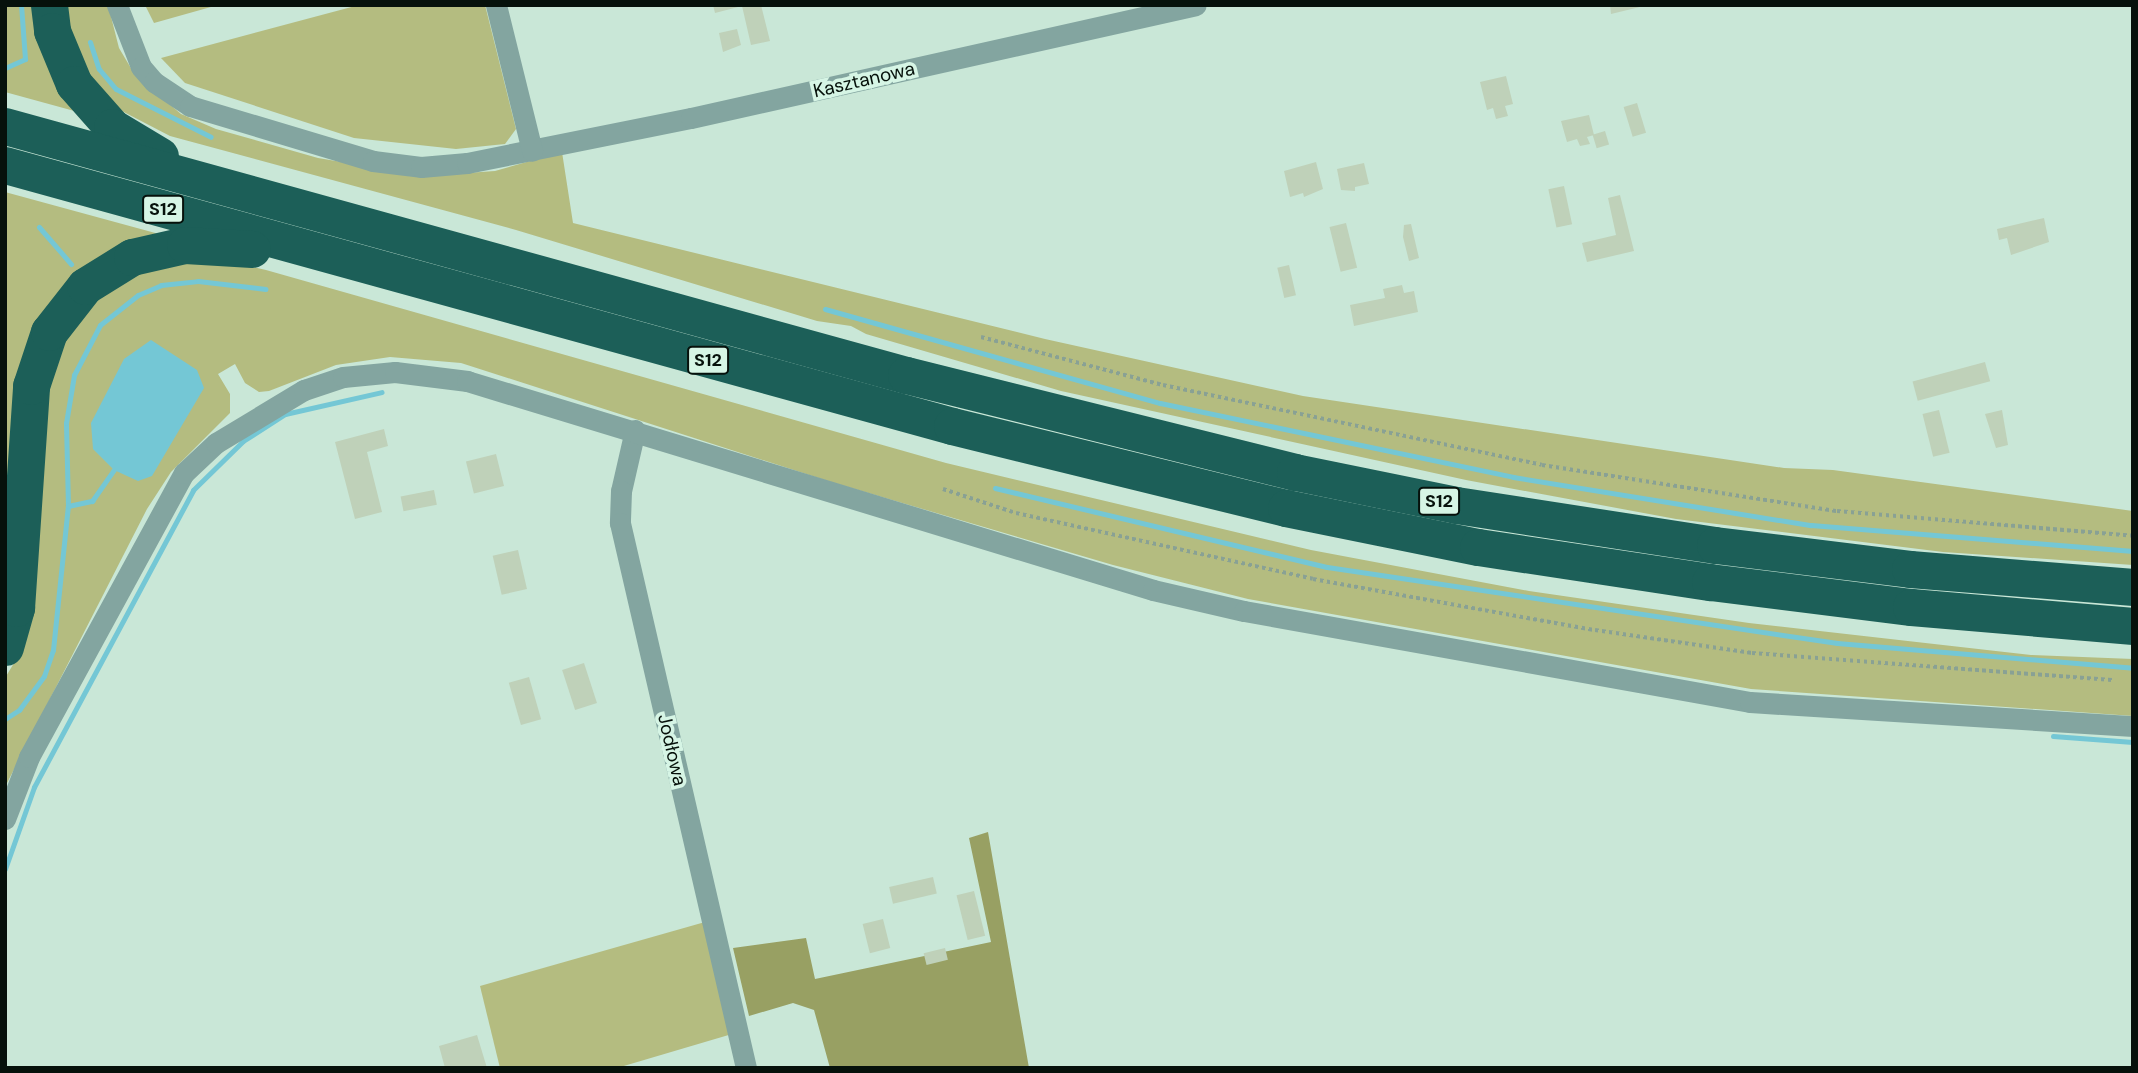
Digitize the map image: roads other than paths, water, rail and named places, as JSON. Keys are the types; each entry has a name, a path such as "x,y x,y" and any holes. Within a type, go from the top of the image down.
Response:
{"highway":[{"path":"49,5 61,60 88,104 112,127 197,178"},
{"name":"S12","path":"5,126 933,383 1321,477 1456,505 1727,547 1910,569 2133,587"},
{"name":"S12","path":"5,165 952,426 1286,508 1478,547 1698,581 1911,607 2133,626"},
{"path":"5,647 16,608 31,386 49,332 65,308 106,271 158,249 185,245 321,252"}],"street":[{"name":"Kasztanowa","path":"117,5 141,67 171,94 212,115 396,164 441,166 532,151 1196,5"},
{"path":"496,5 532,151"},
{"path":"5,819 29,757 184,473 216,443 253,418 303,390 343,377 395,372 467,381 1153,590 1244,611 1750,702 2133,726"},
{"name":"Jodłowa","path":"635,430 621,491 620,523 746,1068"}],"water":[{"path":"151,340 197,370 204,388 152,476 138,481 114,470 93,449 91,423 124,359"}],"waterway":[{"path":"5,68 25,59 21,5"},
{"path":"90,42 99,69 116,89 211,137"},
{"path":"39,227 71,264"},
{"path":"68,506 66,423 74,375 100,325 138,295 161,285 198,281 266,289"},
{"path":"825,309 1160,403 1513,477 1811,525 2133,551"},
{"path":"5,869 34,787 193,490 243,441 285,414 382,392"},
{"path":"5,719 19,710 44,676 53,650 68,506 92,501 114,470"},
{"path":"995,488 1327,567 1837,643 2133,668"},
{"path":"2053,736 2133,742"}]}
